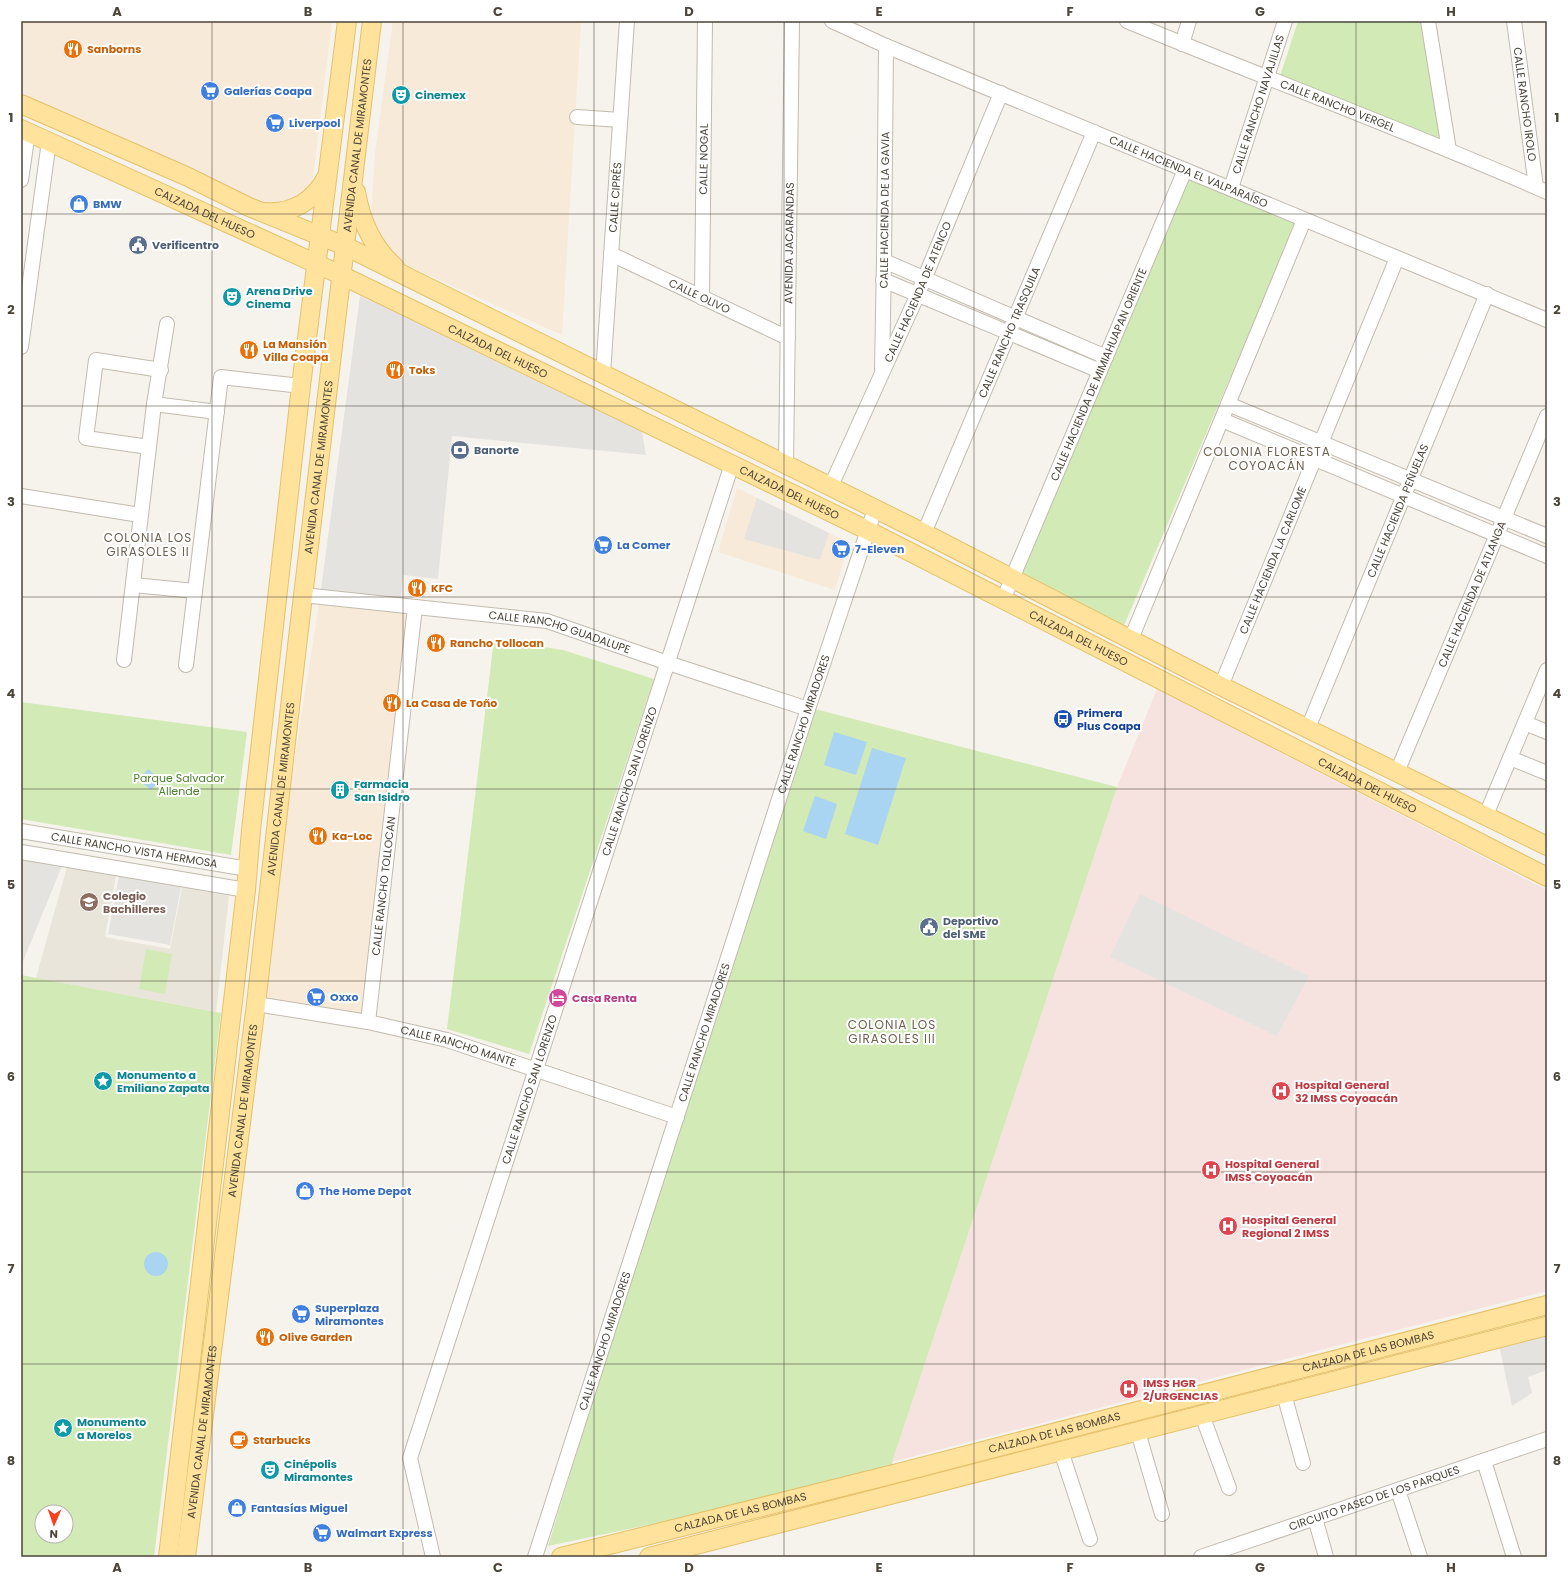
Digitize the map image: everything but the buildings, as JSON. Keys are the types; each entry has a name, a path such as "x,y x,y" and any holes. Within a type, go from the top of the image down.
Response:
{"main road":[{"name":"AVENIDA CANAL DE MIRAMONTES","path":"168,1557 246,890 301,386 347,21"},
{"name":"AVENIDA CANAL DE MIRAMONTES","path":"186,1557 256,1004 303,595 372,21"},
{"name":"CALZADA DEL HUESO","path":"21,104 186,176 249,207 345,246 830,488 924,533 1221,686 1547,846"},
{"name":"CALZADA DEL HUESO","path":"24,130 316,264 867,530 1547,877"},
{"path":"355,161 355,188 366,228 382,254 404,276"},
{"path":"249,207 267,212 286,211 294,208 311,198 323,183 329,169"},
{"name":"CALZADA DE LAS BOMBAS","path":"561,1557 901,1472 1547,1305"},
{"name":"CALZADA DE LAS BOMBAS","path":"649,1557 1547,1326"}],"street":[{"name":"CALLE CIPRÉS","path":"603,374 627,21"},
{"name":"CALLE NOGAL","path":"702,298 705,21"},
{"name":"AVENIDA JACARANDAS","path":"786,465 792,21"},
{"name":"CALLE HACIENDA EL VALPARAÍSO","path":"832,21 886,46 1547,320"},
{"name":"CALLE RANCHO VERGEL","path":"1127,21 1542,189"},
{"path":"1182,44 1189,21"},
{"name":"CALLE RANCHO NAVAJILLAS","path":"1231,188 1285,21"},
{"path":"1428,21 1448,150"},
{"name":"CALLE RANCHO IROLO","path":"1514,21 1542,189"},
{"name":"CALLE HACIENDA DE LA GAVIA","path":"882,375 886,46"},
{"name":"CALLE HACIENDA DE ATENCO","path":"830,488 925,279 1001,93"},
{"path":"578,117 620,120"},
{"path":"21,180 24,130"},
{"name":"CALLE RANCHO TRASQUILA","path":"924,533 1094,132"},
{"path":"21,347 23,311 49,142"},
{"name":"CALLE HACIENDA DE MIMIAHUAPAN ORIENTE","path":"1003,600 1185,170"},
{"path":"1131,639 1304,220"},
{"name":"CALLE OLIVO","path":"611,254 788,338"},
{"name":"CALLE HACIENDA LA CARLOME","path":"1221,686 1397,258"},
{"path":"884,261 1106,357"},
{"path":"883,280 1100,371"},
{"name":"CALLE HACIENDA PEÑUELAS","path":"1308,728 1487,294"},
{"path":"124,660 154,404 161,370 167,324"},
{"path":"149,447 86,438 96,360 161,370"},
{"path":"186,665 222,377 301,386"},
{"path":"154,404 217,412"},
{"path":"1228,404 1547,536"},
{"name":"CALLE HACIENDA DE ATLANGA","path":"1397,772 1547,416"},
{"path":"1222,420 1547,556"},
{"name":"CALLE RANCHO SAN LORENZO","path":"433,1557 410,1458 537,1071 732,464"},
{"path":"21,496 140,516"},
{"name":"CALLE RANCHO MIRADORES","path":"535,1557 678,1117 808,709 875,509"},
{"path":"133,585 195,591"},
{"name":"CALLE RANCHO GUADALUPE","path":"303,595 547,621 808,709"},
{"name":"CALLE RANCHO TOLLOCAN","path":"368,1022 415,607"},
{"path":"1486,815 1547,670"},
{"path":"1525,723 1547,732"},
{"path":"1510,758 1547,773"},
{"name":"CALLE RANCHO VISTA HERMOSA","path":"21,831 248,870"},
{"name":"CALLE RANCHO VISTA HERMOSA","path":"21,852 246,890"},
{"name":"CALLE RANCHO MANTE","path":"256,1004 368,1022 446,1040 678,1117"},
{"path":"1284,1394 1303,1463"},
{"path":"1202,1415 1229,1488"},
{"path":"1138,1432 1162,1514"},
{"name":"CIRCUITO PASEO DE LOS PARQUES","path":"1201,1557 1230,1552 1315,1518 1547,1439"},
{"path":"1061,1451 1090,1539"},
{"path":"1484,1461 1514,1557"},
{"path":"1398,1490 1420,1557"},
{"path":"1315,1518 1326,1557"}],"shaded area":[{"name":"Galerías Coapa","path":"21,21 332,21 312,185 294,203 260,204 21,94"},
{"path":"393,21 581,21 562,335 404,264 387,248 371,216 375,153"},
{"path":"360,296 446,334 641,426 646,455 452,436 438,579 403,575 401,598 387,604 320,597"},
{"path":"737,488 849,543 835,590 718,552"},
{"path":"757,498 829,533 820,560 744,539"},
{"path":"320,597 421,610 364,1023 256,1005"},
{"name":"Hospital General 32 IMSS Coyoacán","path":"1157,689 1547,890 1547,1291 892,1462 1117,787"},
{"path":"21,860 62,866 21,966"},
{"path":"67,867 116,876 105,937 170,949 182,887 229,896 216,1012 36,978"},
{"path":"119,876 181,887 170,945 108,934"},
{"path":"1140,894 1309,976 1277,1036 1110,957"},
{"path":"1547,1333 1547,1370 1528,1377 1532,1393 1512,1406 1499,1345"}],"green space":[{"path":"1298,21 1424,21 1444,143 1278,82"},
{"path":"1188,176 1297,221 1123,628 1018,572"},
{"path":"494,639 563,650 654,679 529,1054 447,1029"},
{"name":"Parque Salvador Allende","path":"21,702 247,732 231,855 21,819"},
{"path":"811,708 1117,787 892,1462 894,1473 548,1546 682,1112"},
{"path":"146,949 172,954 165,994 139,989"},
{"path":"21,975 221,1013 154,1557 21,1557"}],"water":[{"path":"834,732 867,742 856,775 824,765"},
{"path":"872,748 906,758 878,845 845,834"},
{"path":"148,769 160,780 151,790 139,780"},
{"path":"815,796 837,804 826,839 803,831"},
{"path":"156,1252 164,1256 168,1264 164,1272 156,1276 148,1272 144,1264 148,1256"}],"place":[{"name":"Sanborns","path":"73,49"},
{"name":"Galerías Coapa","path":"210,91"},
{"name":"Cinemex","path":"401,95"},
{"name":"Liverpool","path":"275,123"},
{"name":"BMW","path":"79,204"},
{"name":"Verificentro","path":"138,245"},
{"name":"Arena Drive Cinema","path":"232,297"},
{"name":"La Mansión Villa Coapa","path":"249,350"},
{"name":"Toks","path":"395,370"},
{"name":"Banorte","path":"460,450"},
{"name":"La Comer","path":"603,545"},
{"name":"7-Eleven","path":"841,549"},
{"name":"KFC","path":"417,588"},
{"name":"Rancho Tollocan","path":"436,643"},
{"name":"La Casa de Toño","path":"392,703"},
{"name":"Primera Plus Coapa","path":"1063,719"},
{"name":"Farmacia San Isidro","path":"340,790"},
{"name":"Ka-Loc","path":"318,836"},
{"name":"Colegio Bachilleres","path":"89,902"},
{"name":"Deportivo del SME","path":"929,927"},
{"name":"Oxxo","path":"316,997"},
{"name":"Casa Renta","path":"558,998"},
{"name":"Monumento a Emiliano Zapata","path":"103,1081"},
{"name":"Hospital General 32 IMSS Coyoacán","path":"1281,1091"},
{"name":"Hospital General IMSS Coyoacán","path":"1211,1170"},
{"name":"The Home Depot","path":"305,1191"},
{"name":"Hospital General Regional 2 IMSS","path":"1228,1226"},
{"name":"Superplaza Miramontes","path":"301,1314"},
{"name":"Olive Garden","path":"265,1337"},
{"name":"IMSS HGR 2/URGENCIAS","path":"1129,1389"},
{"name":"Monumento a Morelos","path":"63,1428"},
{"name":"Starbucks","path":"239,1440"},
{"name":"Cinépolis Miramontes","path":"270,1470"},
{"name":"Fantasías Miguel","path":"237,1508"},
{"name":"Walmart Express","path":"322,1533"}],"district":[{"name":"COLONIA FLORESTA COYOACÁN","path":"1267,458"},
{"name":"COLONIA LOS GIRASOLES II","path":"148,544"},
{"name":"COLONIA LOS GIRASOLES III","path":"892,1031"}]}
